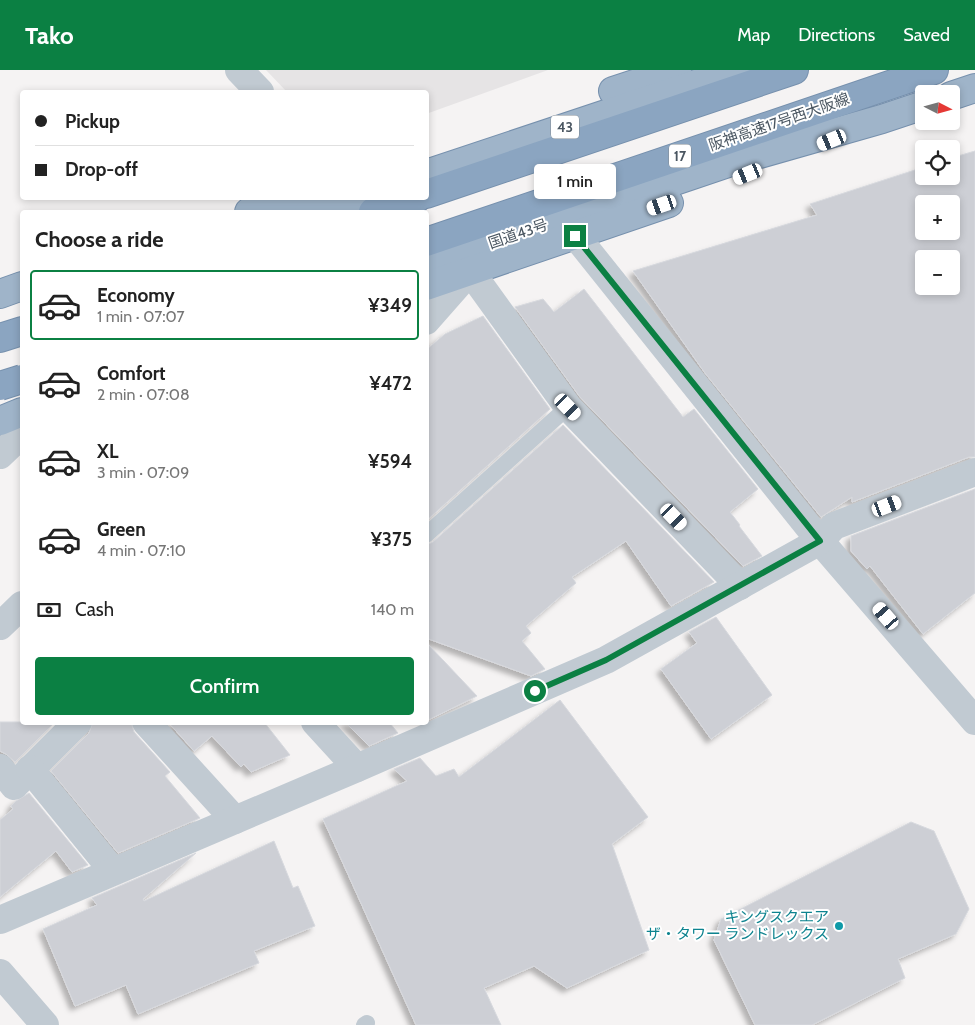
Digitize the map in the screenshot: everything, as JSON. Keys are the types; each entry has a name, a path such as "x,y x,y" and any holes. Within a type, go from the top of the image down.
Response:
{"highway":[{"name":"43","path":"429,153 676,70"},
{"name":"43","path":"429,173 738,70"},
{"path":"429,193 794,70"},
{"name":"阪神高速17号西大阪線","path":"429,241 934,70"},
{"path":"960,93 975,88"},
{"name":"国道43号","path":"429,264 728,163 915,108"},
{"path":"429,285 731,181 882,119"},
{"path":"256,210 288,200"},
{"path":"315,210 348,200"},
{"path":"378,210 411,200"},
{"path":"0,294 20,287"},
{"path":"0,307 20,302"},
{"path":"0,338 20,332"},
{"path":"0,386 20,380"},
{"path":"0,421 20,413"},
{"path":"0,436 20,427"}],"street":[{"path":"239,70 258,90"},
{"path":"575,236 820,541 971,709"},
{"path":"429,318 470,271 568,407 740,586"},
{"path":"0,377 20,399"},
{"path":"0,455 20,436"},
{"path":"0,920 606,660 820,541 834,526 975,472"},
{"path":"0,626 20,608"},
{"path":"0,768 14,786 75,725"},
{"path":"149,725 235,820"},
{"path":"318,725 356,768"},
{"path":"30,770 113,871"},
{"path":"0,973 45,1025"}],"lane":[{"path":"429,532 568,407"}],"shaded area":[{"path":"266,70 548,70 429,113 429,90 285,90"}],"building":[{"path":"975,151 975,457 969,457 852,502 852,497 821,517 705,373 633,271 817,215 810,204 915,170 915,185 960,185 960,155"},
{"path":"584,289 683,417 694,409 758,489 730,512 762,556 743,566 580,397 515,307 543,299 554,312"},
{"path":"483,316 550,409 429,518 429,347 445,334"},
{"path":"563,425 714,582 671,606 626,541 572,577 576,583 526,626 531,633 522,641 545,669 531,676 429,639 429,544"},
{"path":"975,489 975,593 923,634 870,566 867,569 851,551 851,536"},
{"path":"716,617 772,695 711,739 661,669 697,643 689,632"},
{"path":"429,645 477,696 429,720"},
{"path":"560,700 648,817 612,844 649,950 567,988 534,966 484,988 501,1025 416,1025 323,819 407,781 394,769 420,758 436,776 454,769 459,777"},
{"path":"0,722 20,722 20,725 52,725 15,762 0,751"},
{"path":"92,725 132,725 134,732 170,772 165,776 200,818 118,853 51,771 89,733"},
{"path":"171,725 266,725 290,755 251,772 244,764 241,767 212,736 194,751"},
{"path":"348,725 391,725 398,733 369,746"},
{"path":"29,793 88,865 72,872 56,851 0,897 0,820 13,809 11,806 16,801"},
{"name":"キングスクエア ザ・タワー ランドレックス","path":"911,822 934,831 969,909 956,934 898,959 905,978 812,1025 755,1025 714,940 721,919"},
{"path":"274,841 293,888 298,886 315,926 254,951 259,963 138,1014 126,985 75,1006 43,929 97,905 92,898 196,853 143,899 144,901"}],"place":[{"name":"キングスクエア ザ・タワー ランドレックス","path":"839,926"}],"route":[{"path":"535,691 606,660 820,541 575,236"}]}
